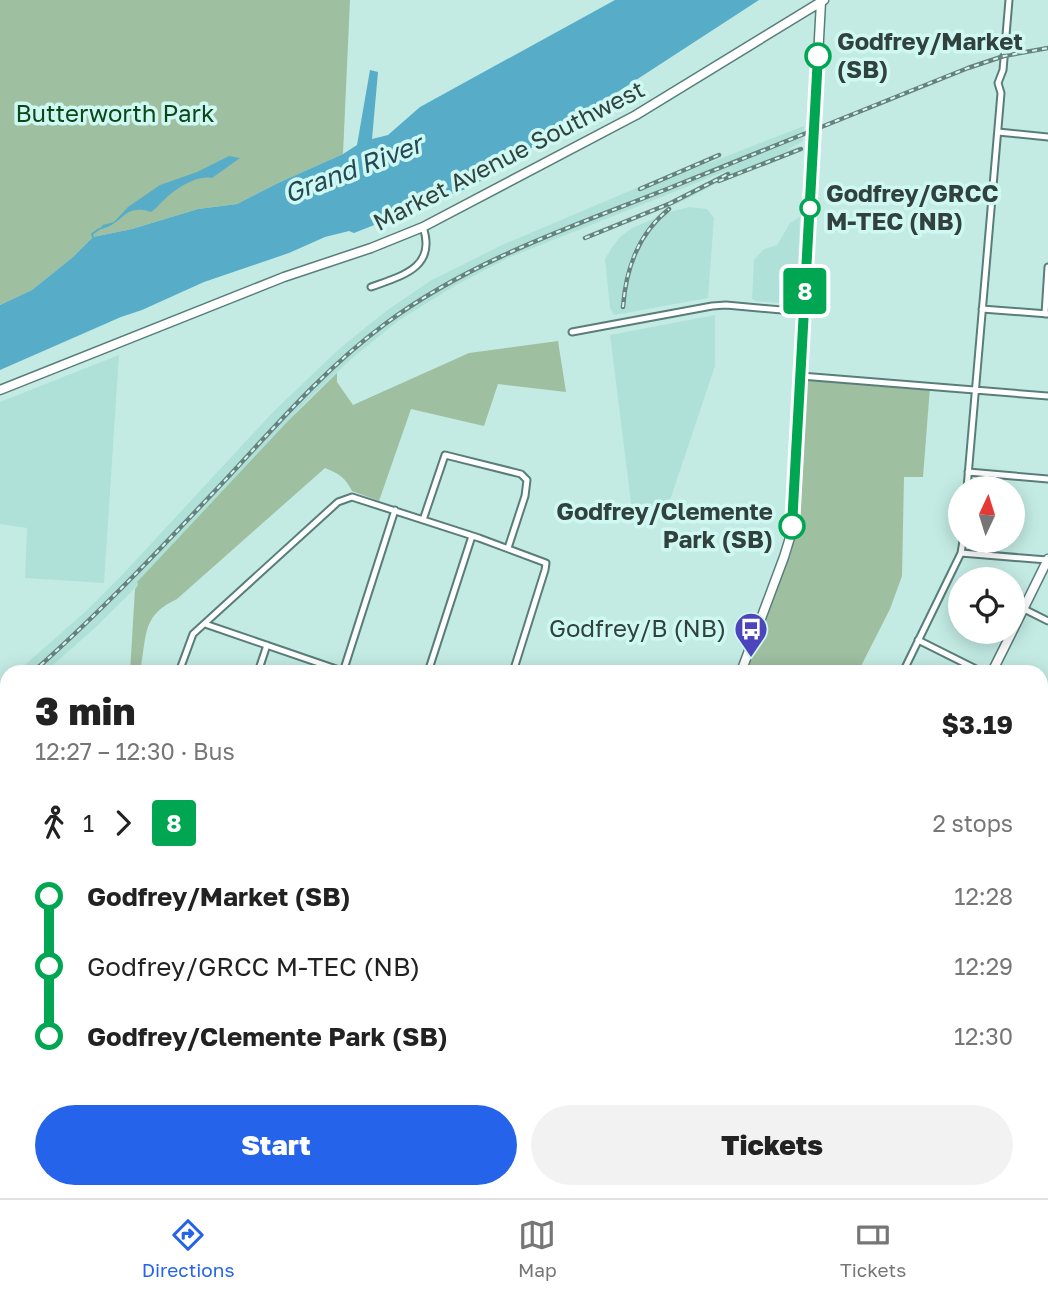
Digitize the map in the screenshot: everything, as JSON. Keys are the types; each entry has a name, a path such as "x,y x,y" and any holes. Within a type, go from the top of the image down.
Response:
{"main road":[{"name":"Market Avenue Southwest","path":"0,390 284,276 371,248 423,227 636,115 823,1"},
{"path":"744,665 791,537 823,1"},
{"path":"1025,607 1048,560"},
{"path":"996,665 1006,644"}],"street":[{"path":"968,476 998,132 1001,93 998,83 1003,70 1009,0"},
{"path":"998,132 1048,137"},
{"path":"371,287 412,271 418,265 424,257 427,243 423,227"},
{"path":"982,309 1046,314 1048,267"},
{"path":"572,332 712,306 804,312"},
{"path":"801,376 1048,396"},
{"path":"423,520 445,455 520,474 527,480 525,496 508,548"},
{"path":"968,472 1048,479"},
{"path":"182,665 193,634 346,497 395,510 545,563 515,665"},
{"path":"346,665 395,510"},
{"path":"430,665 472,536"},
{"path":"906,665 961,553 1048,560"},
{"path":"1025,610 1048,621"},
{"path":"205,624 324,665"},
{"path":"918,640 968,665"},
{"path":"260,665 267,645"}],"shaded area":[{"path":"804,126 803,141 785,151 800,146 801,151 588,238 587,234 664,204 734,168 508,258 456,285 398,321 351,359 307,401 96,627 53,665 25,665 122,575 273,412 339,349 386,311 430,281 502,245 705,159 709,163"},
{"path":"689,207 707,209 714,218 708,298 614,315 610,308 605,259 613,246 632,228"},
{"path":"800,217 796,301 792,304 752,299 754,260 764,249 777,245 790,223"},
{"path":"715,315 715,366 666,512 632,511 610,335"},
{"path":"119,355 104,583 25,578 27,528 0,524 0,402"}],"green space":[{"name":"Butterworth Park","path":"0,0 350,0 343,154 237,204 198,209 132,229 93,237 32,290 0,305"},
{"path":"558,341 566,392 498,384 484,426 411,409 379,501 352,491 341,476 325,468 177,599 158,611 148,626 141,665 130,665 137,582 288,421 337,373 337,382 353,405 469,353"},
{"path":"801,376 930,387 923,477 904,477 902,576 890,609 862,665 744,665 789,543"}],"water":[{"name":"Grand River","path":"615,0 759,0 473,186 354,233 349,231 325,237 289,253 204,282 0,370 0,305 32,290 93,237 132,229 198,209 237,204 343,154 357,145 370,70 378,72 372,139 388,135 420,107"},
{"path":"229,156 240,158 212,178 199,179 180,187 151,212 134,210 114,224 98,230 103,225 114,222 128,207 160,185 197,172"}],"waterway":[{"path":"93,237 92,234 99,229"}],"railway":[{"path":"41,665 134,576 323,377 385,324 418,301 488,263 561,231 968,68 1004,56 1048,48"},
{"path":"719,181 801,149"},
{"path":"640,189 719,155"},
{"path":"585,238 671,203 728,174"},
{"path":"623,307 627,279 636,253 649,229 669,209"}],"bus line":[{"name":"8","path":"792,526 818,56"}],"place":[{"name":"Godfrey/Market (SB)","path":"818,56"},
{"name":"Godfrey/GRCC M-TEC (NB)","path":"810,208"},
{"name":"Godfrey/Clemente Park (SB)","path":"792,526"},
{"name":"Godfrey/B (NB)","path":"751,659"}]}
